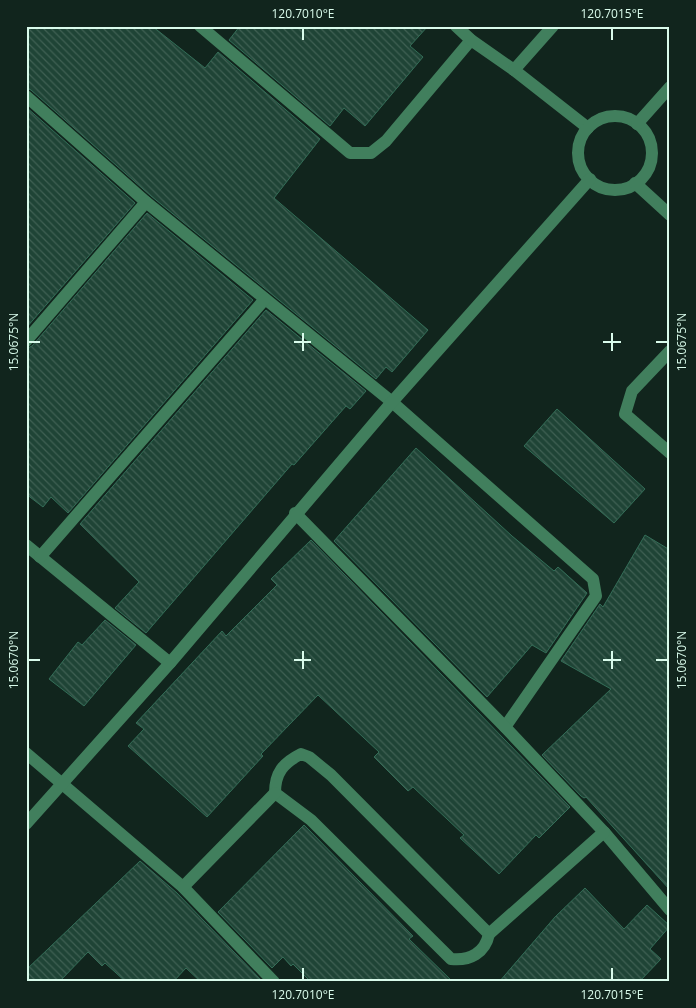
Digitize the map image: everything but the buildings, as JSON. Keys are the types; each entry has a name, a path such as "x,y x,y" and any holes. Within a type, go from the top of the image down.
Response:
{"street":[{"path":"200,26 350,153 370,153 386,141 471,40"},
{"path":"456,26 471,40 514,70 588,128"},
{"path":"514,70 553,26"},
{"path":"637,124 670,87"},
{"path":"26,96 146,202 392,402 593,579 596,596 505,727"},
{"path":"608,116 620,116 637,124 648,136 651,147 651,160 646,171 635,183 628,187 616,189 604,188 590,180 584,173 579,162 578,150 581,138 588,128 597,120 608,116"},
{"path":"26,824 64,784 170,663 295,513 392,402 590,180"},
{"path":"635,183 670,214"},
{"path":"26,341 146,202"},
{"path":"40,557 265,299"},
{"path":"670,351 632,392 625,414 670,453"},
{"path":"295,513 505,727 604,832 670,910"},
{"path":"26,545 170,663"},
{"path":"26,753 183,887 274,982"},
{"path":"183,887 275,793 275,778 286,761 301,754 309,757 331,775 489,934"},
{"path":"275,793 310,820 451,959 462,960 476,955 487,943 489,934 604,832"}]}
